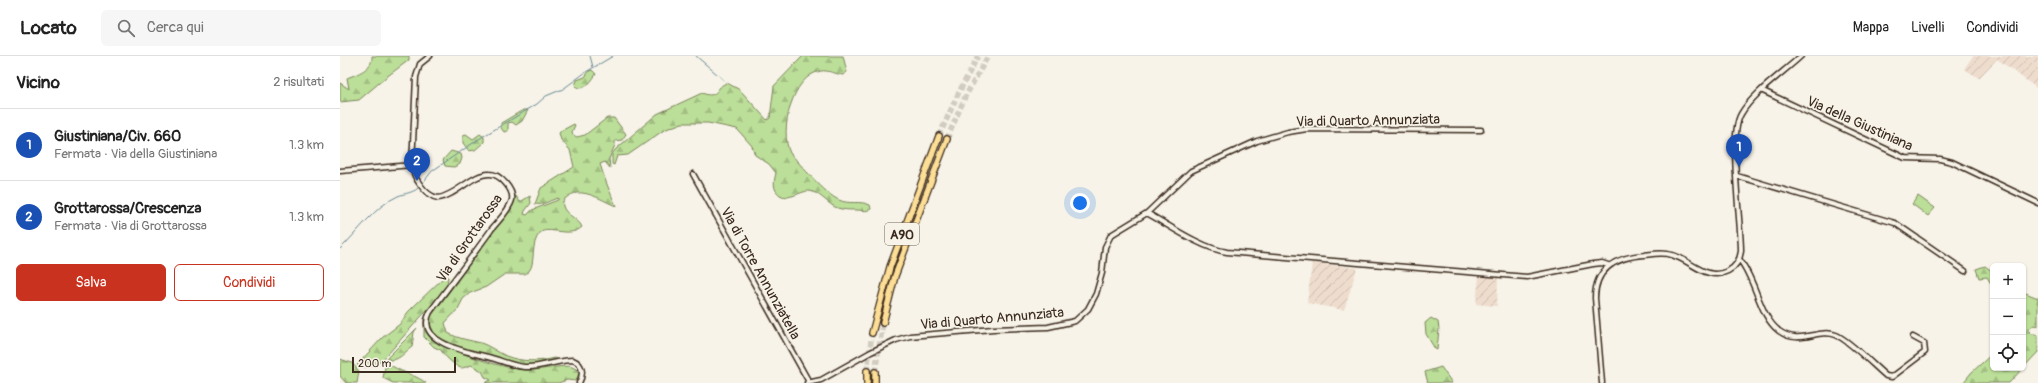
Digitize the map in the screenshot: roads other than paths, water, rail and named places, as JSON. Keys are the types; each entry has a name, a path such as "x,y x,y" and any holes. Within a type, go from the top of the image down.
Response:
{"highway":[{"name":"A90","path":"872,333 890,267 939,136"},
{"name":"A90","path":"883,323 895,276 947,139"},
{"path":"867,371 867,383"},
{"path":"875,372 875,383"}],"street":[{"name":"Via di Grottarossa","path":"430,56 420,64 416,77 412,165 418,180 424,189 433,197 441,198 481,176 491,174 501,179 510,190 512,197 510,204 498,221 430,312 426,321 429,332 457,350 513,365 526,367 573,360 580,364 582,369 582,375 579,383"},
{"path":"1602,383 1595,296 1597,281 1608,265 1626,257 1665,254 1676,256 1706,272 1716,274 1730,270 1739,259 1741,245 1736,146 1738,121 1745,108 1801,56"},
{"name":"Via della Giustiniana","path":"1762,91 1905,158 1940,159 1952,162 2038,203"},
{"name":"Via di Quarto Annunziata","path":"808,383 821,380 871,352 896,340 910,336 993,329 1048,327 1075,321 1088,309 1098,291 1108,239 1114,233 1147,213 1190,172 1247,145 1288,132 1322,129 1481,130"},
{"path":"340,171 412,165"},
{"name":"Via di Torre Annunziatella","path":"693,174 808,383"},
{"path":"1737,176 1895,223 1965,271"},
{"path":"1147,213 1193,238 1218,250 1227,252 1527,277 1548,274 1586,264 1600,263 1608,265"},
{"path":"1739,259 1745,268 1770,322 1780,331 1791,337 1800,338 1825,334 1836,335 1886,376 1892,377 1897,375 1925,352 1924,343 1913,337"}],"waterway":[{"path":"590,56 593,67"},
{"path":"422,184 432,171 482,137 537,104 546,96 563,89 586,72 613,56"},
{"path":"696,56 725,81"},
{"path":"340,249 382,206 390,200 415,190 420,186"}],"tunnel":[{"path":"939,136 958,94 978,56"},
{"path":"947,139 965,97 988,56"},
{"path":"875,372 883,323"},
{"path":"867,371 872,333"}],"place":[{"name":"Giustiniana/Civ. 660","path":"1739,167"},
{"name":"Grottarossa/Crescenza","path":"417,181"}]}
